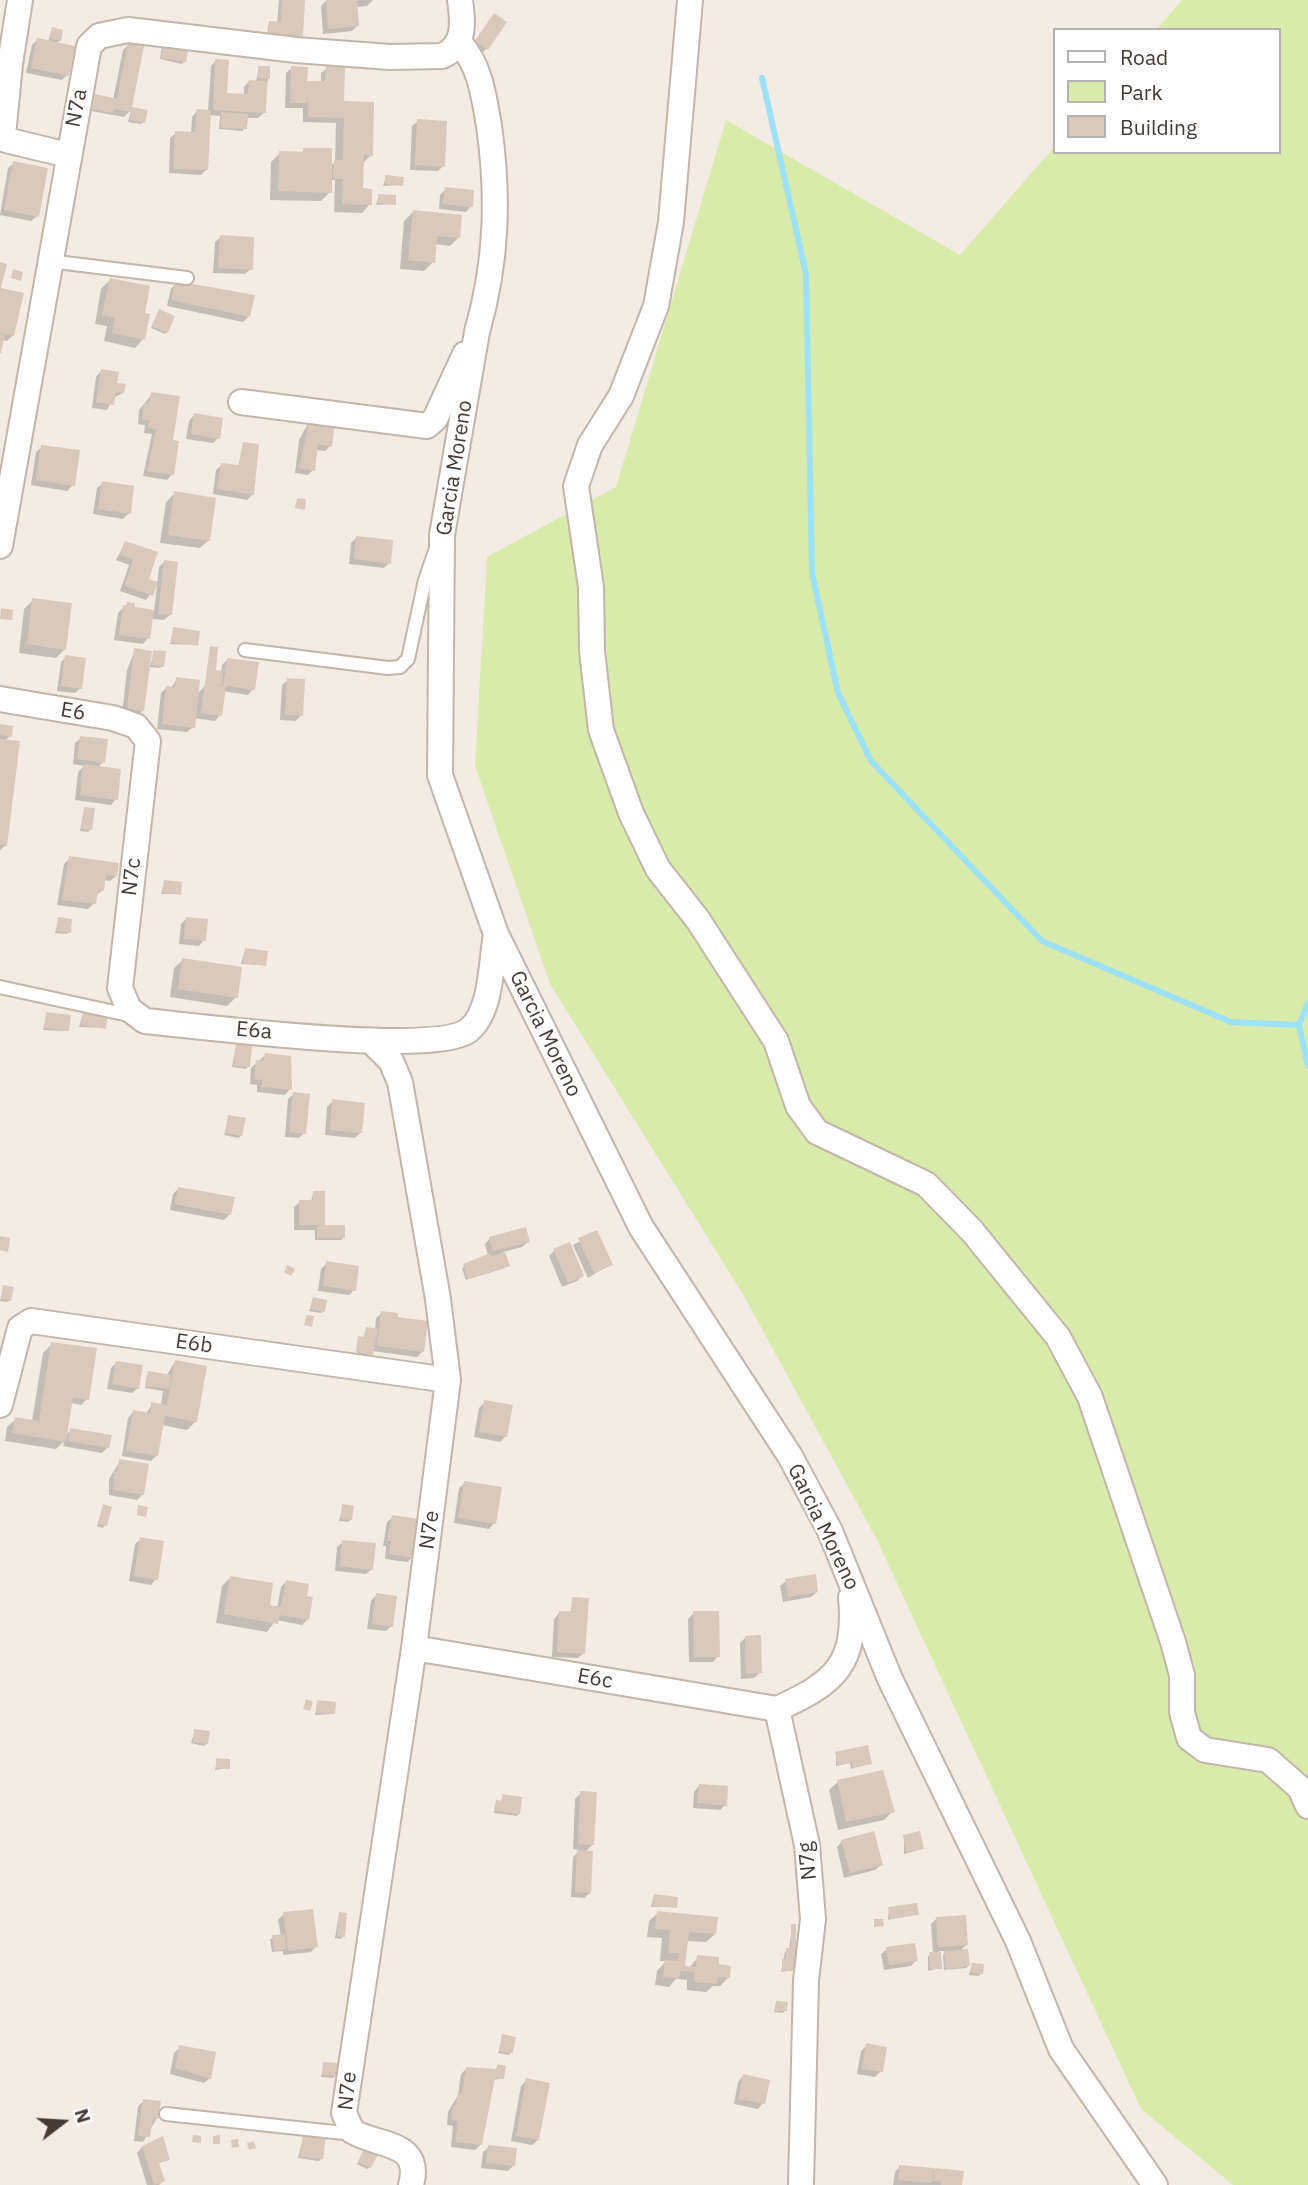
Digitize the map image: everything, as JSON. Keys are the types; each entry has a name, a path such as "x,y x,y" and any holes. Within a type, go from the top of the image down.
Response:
{"street":[{"path":"20,0 5,64 3,135 6,140 68,155"},
{"path":"459,42 462,19 460,0"},
{"path":"690,0 671,222 656,306 621,396 590,445 576,486 591,587 592,651 601,730 631,813 658,869 698,920 776,1041 798,1106 817,1132 926,1184 972,1231 1058,1337 1090,1396 1173,1642 1182,1675 1182,1712 1189,1738 1205,1750 1268,1760 1300,1788 1308,1806"},
{"name":"N7a","path":"0,545 89,46 99,36 112,31 154,32 296,50 390,57 442,56 459,42"},
{"name":"Garcia Moreno","path":"459,42 476,66 497,185 497,214 486,302 477,332 442,535 440,775 496,934 641,1227 789,1456 831,1531 890,1679 1018,1941 1061,2049 1156,2185"},
{"path":"241,402 427,426 435,419 477,332"},
{"name":"E6","path":"0,699 113,718 144,733"},
{"name":"N7c","path":"137,1017 123,999 120,970 148,741 144,733"},
{"path":"372,1042 448,1039 467,1031 481,1017 496,934"},
{"name":"E6a","path":"137,1017 145,1021 372,1042"},
{"name":"N7e","path":"372,1042 391,1061 400,1082 438,1299 448,1380 414,1648 344,2107 345,2120 357,2134 385,2142 405,2153 413,2166 411,2185"},
{"name":"E6b","path":"0,1405 20,1328 31,1321 448,1380"},
{"path":"777,1709 815,1692 842,1665 848,1652 853,1618 849,1577"},
{"name":"E6c","path":"414,1648 777,1709"},
{"name":"N7g","path":"777,1709 807,1845 813,1919 806,1981 801,2185"}],"lane":[{"path":"50,261 187,278"},
{"path":"245,650 388,668 400,667 408,659 425,580 442,535"},
{"path":"0,987 137,1017"},
{"path":"166,2114 357,2134"}],"green space":[{"path":"1182,0 1308,0 1308,2185 1233,2185 1141,2109 876,1538 744,1296 550,984 475,766 487,557 616,487 726,120 960,255 1052,149 1052,154 1280,154 1280,28 1158,28"}],"building":[{"path":"282,0 305,0 303,37 268,36 269,21 281,22"},
{"path":"326,0 357,0 359,26 328,29"},
{"path":"494,13 507,22 488,50 475,41"},
{"path":"52,27 63,30 61,41 50,38"},
{"path":"37,38 75,46 69,76 31,68"},
{"path":"164,41 189,46 186,62 161,58"},
{"path":"128,43 144,46 132,107 148,110 145,123 130,120 131,112 114,109 113,113 92,109 95,94 117,99"},
{"path":"215,59 229,60 227,93 248,94 249,80 267,81 266,113 213,110"},
{"path":"258,66 270,66 270,79 258,78"},
{"path":"291,66 308,67 307,81 325,81 326,66 345,66 344,101 374,102 373,156 364,155 363,188 372,189 372,205 342,204 343,179 333,179 334,160 343,160 344,118 308,117 308,92 307,103 290,103"},
{"path":"197,109 211,110 208,170 173,169 175,131 195,132"},
{"path":"221,112 248,114 247,129 221,128"},
{"path":"417,119 447,121 445,167 415,165"},
{"path":"303,148 332,148 332,193 278,191 279,151 303,152"},
{"path":"13,161 48,168 39,217 4,210"},
{"path":"385,175 404,177 403,186 385,184"},
{"path":"445,187 474,190 473,207 443,204"},
{"path":"378,194 396,195 396,205 378,203"},
{"path":"413,210 462,215 460,238 437,236 435,263 408,260"},
{"path":"220,235 254,237 253,270 218,268"},
{"path":"0,262 7,264 1,288 24,293 14,336 0,333"},
{"path":"13,269 23,272 21,281 11,278"},
{"path":"110,278 150,286 145,313 150,314 145,340 112,333 115,318 102,315"},
{"path":"176,281 255,295 250,317 171,300"},
{"path":"159,309 175,316 168,333 152,326"},
{"path":"0,334 5,335 1,353 0,353"},
{"path":"101,369 119,372 117,383 126,384 124,393 116,392 114,405 96,402"},
{"path":"151,392 180,396 173,440 179,441 174,475 147,471 156,429 148,428 149,420 142,419 144,403 149,404"},
{"path":"194,413 223,418 220,439 191,434"},
{"path":"310,418 335,422 332,447 318,444 315,471 299,468"},
{"path":"243,442 259,444 254,495 217,489 221,463 239,465"},
{"path":"41,445 80,450 75,486 36,480"},
{"path":"102,481 134,486 131,514 98,509"},
{"path":"174,491 216,498 210,541 168,535"},
{"path":"297,498 306,499 305,510 295,508"},
{"path":"356,536 393,540 391,564 354,559"},
{"path":"125,541 158,552 149,579 158,582 153,596 125,586 133,559 120,555"},
{"path":"164,560 178,562 172,615 158,614"},
{"path":"32,598 72,603 66,650 27,644"},
{"path":"127,602 135,603 135,607 154,610 150,639 119,635 123,605 126,606"},
{"path":"1,608 13,610 12,620 0,619"},
{"path":"173,627 200,631 198,646 171,642"},
{"path":"210,646 218,647 216,670 222,671 223,677 222,685 212,685 223,686 227,658 259,662 255,690 226,686 222,716 201,713"},
{"path":"134,648 152,651 144,711 127,709"},
{"path":"153,650 166,651 164,667 152,665"},
{"path":"65,655 86,658 82,689 61,686"},
{"path":"176,677 200,680 195,728 162,724 166,686 175,687"},
{"path":"287,678 305,679 303,716 285,715"},
{"path":"0,724 13,726 12,737 0,735"},
{"path":"80,736 108,739 105,763 77,759"},
{"path":"0,739 20,741 7,846 0,845"},
{"path":"83,764 121,769 118,800 80,795"},
{"path":"84,807 95,808 92,830 81,829"},
{"path":"69,856 119,863 117,876 106,875 104,891 98,890 96,904 62,900"},
{"path":"164,880 182,882 181,895 162,892"},
{"path":"58,917 72,919 71,933 56,931"},
{"path":"186,917 208,919 206,941 184,939"},
{"path":"245,948 268,951 266,966 243,963"},
{"path":"182,958 242,967 238,998 178,989"},
{"path":"46,1012 71,1015 69,1031 44,1028"},
{"path":"83,1012 108,1015 106,1029 81,1025"},
{"path":"236,1044 252,1045 250,1067 234,1066"},
{"path":"265,1053 291,1056 292,1090 262,1087 262,1080 254,1079 256,1060 264,1061"},
{"path":"293,1092 310,1094 306,1134 289,1132"},
{"path":"332,1099 365,1103 362,1133 330,1130"},
{"path":"228,1115 246,1118 242,1136 225,1133"},
{"path":"178,1187 235,1197 231,1215 175,1204"},
{"path":"313,1191 325,1191 325,1225 345,1225 345,1238 317,1238 317,1225 299,1225 299,1200 313,1200"},
{"path":"526,1227 530,1242 493,1251 489,1237"},
{"path":"597,1230 613,1265 594,1273 578,1238"},
{"path":"0,1236 10,1238 8,1252 0,1250"},
{"path":"570,1242 584,1276 568,1283 553,1249"},
{"path":"505,1252 510,1266 468,1279 463,1264 490,1253 491,1256"},
{"path":"326,1261 359,1266 356,1291 323,1286"},
{"path":"287,1265 295,1269 291,1276 284,1272"},
{"path":"3,1285 14,1287 11,1301 1,1299"},
{"path":"313,1297 327,1300 325,1312 310,1309"},
{"path":"381,1311 398,1313 398,1317 428,1321 424,1352 377,1346"},
{"path":"307,1315 314,1316 312,1327 304,1325"},
{"path":"366,1327 378,1329 373,1355 356,1352 358,1336 364,1337"},
{"path":"51,1342 97,1348 89,1400 73,1398 66,1442 12,1433 15,1417 39,1421"},
{"path":"175,1360 207,1366 197,1422 165,1416 158,1456 126,1451 133,1410 150,1413 151,1402 167,1405"},
{"path":"116,1361 143,1365 139,1389 112,1384"},
{"path":"148,1371 171,1375 169,1389 146,1386"},
{"path":"484,1400 513,1405 507,1437 479,1432"},
{"path":"70,1428 112,1435 109,1448 68,1441"},
{"path":"119,1459 149,1464 144,1495 114,1490 114,1471 117,1472"},
{"path":"464,1481 502,1487 496,1524 458,1518"},
{"path":"103,1504 112,1507 107,1526 98,1524"},
{"path":"342,1504 354,1506 352,1520 341,1519"},
{"path":"138,1505 148,1507 146,1517 137,1515"},
{"path":"392,1515 420,1519 414,1558 389,1554 391,1541 387,1541"},
{"path":"140,1537 164,1541 158,1580 134,1576"},
{"path":"342,1540 376,1543 373,1570 340,1566"},
{"path":"816,1574 818,1592 788,1597 785,1579"},
{"path":"230,1576 273,1583 270,1605 281,1607 286,1580 309,1584 307,1596 313,1597 309,1620 279,1615 278,1624 224,1614"},
{"path":"376,1593 397,1596 393,1627 372,1624"},
{"path":"572,1597 589,1598 585,1654 557,1652 559,1611 579,1612 571,1611"},
{"path":"693,1611 719,1611 720,1657 694,1657"},
{"path":"761,1635 762,1673 746,1674 745,1636"},
{"path":"306,1699 313,1702 310,1711 303,1709"},
{"path":"317,1700 336,1702 335,1714 316,1713"},
{"path":"194,1729 210,1731 208,1744 193,1742"},
{"path":"868,1745 872,1764 853,1768 852,1762 838,1765 835,1752"},
{"path":"216,1758 230,1759 230,1769 216,1768"},
{"path":"883,1770 895,1812 846,1822 837,1780"},
{"path":"699,1784 728,1786 727,1806 697,1803"},
{"path":"580,1791 597,1792 594,1845 578,1844"},
{"path":"502,1794 522,1797 520,1814 495,1811 496,1800 502,1801"},
{"path":"874,1831 883,1865 850,1873 841,1840"},
{"path":"920,1831 924,1849 906,1852 903,1835"},
{"path":"577,1850 593,1851 591,1893 575,1892"},
{"path":"654,1894 678,1897 677,1908 653,1906"},
{"path":"917,1903 919,1915 890,1919 888,1907"},
{"path":"313,1909 318,1947 288,1951 283,1912"},
{"path":"657,1911 718,1917 716,1934 689,1932 685,1966 696,1967 697,1955 719,1957 719,1964 731,1966 730,1978 718,1977 717,1984 694,1982 695,1972 680,1971 679,1979 663,1977 665,1960 678,1961 679,1953 668,1953 670,1930 655,1929"},
{"path":"339,1912 347,1913 345,1937 337,1936"},
{"path":"966,1915 968,1945 938,1947 936,1917"},
{"path":"874,1919 883,1919 884,1926 874,1927"},
{"path":"791,1924 796,1924 796,1971 782,1971 786,1948 791,1948"},
{"path":"285,1934 286,1949 274,1951 272,1935"},
{"path":"915,1943 918,1961 889,1965 886,1947"},
{"path":"968,1949 970,1966 946,1969 944,1951"},
{"path":"929,1952 941,1952 942,1969 930,1969"},
{"path":"972,1963 984,1964 983,1974 971,1973"},
{"path":"776,2001 788,2002 787,2011 775,2011"},
{"path":"502,2034 516,2037 513,2053 499,2051"},
{"path":"866,2043 887,2047 883,2072 862,2069"},
{"path":"179,2045 216,2052 211,2079 175,2068"},
{"path":"323,2062 339,2063 337,2076 322,2075"},
{"path":"497,2064 506,2066 504,2079 495,2078 482,2145 455,2142 458,2121 451,2120 453,2105 456,2105 458,2093 462,2094 466,2067 497,2069"},
{"path":"743,2074 770,2080 765,2104 738,2099"},
{"path":"526,2078 550,2083 539,2140 516,2136"},
{"path":"143,2099 161,2101 158,2119 153,2118 150,2137 138,2136"},
{"path":"303,2132 326,2136 323,2159 300,2157"},
{"path":"193,2135 201,2136 201,2143 192,2142"},
{"path":"220,2135 220,2144 213,2144 213,2136"},
{"path":"163,2136 170,2160 159,2163 165,2181 154,2185 142,2146"},
{"path":"238,2139 239,2147 232,2148 231,2140"},
{"path":"254,2141 256,2148 249,2150 247,2143"},
{"path":"488,2145 517,2148 515,2166 486,2163"},
{"path":"366,2146 379,2153 371,2168 358,2162"},
{"path":"899,2165 934,2168 932,2183 898,2180"},
{"path":"935,2168 964,2171 962,2185 941,2185 941,2182 933,2181"}],"waterway":[{"path":"762,78 806,274 812,573 838,693 871,761 1042,941 1231,1022 1299,1025"},
{"path":"1308,1003 1299,1025 1308,1066"}]}
